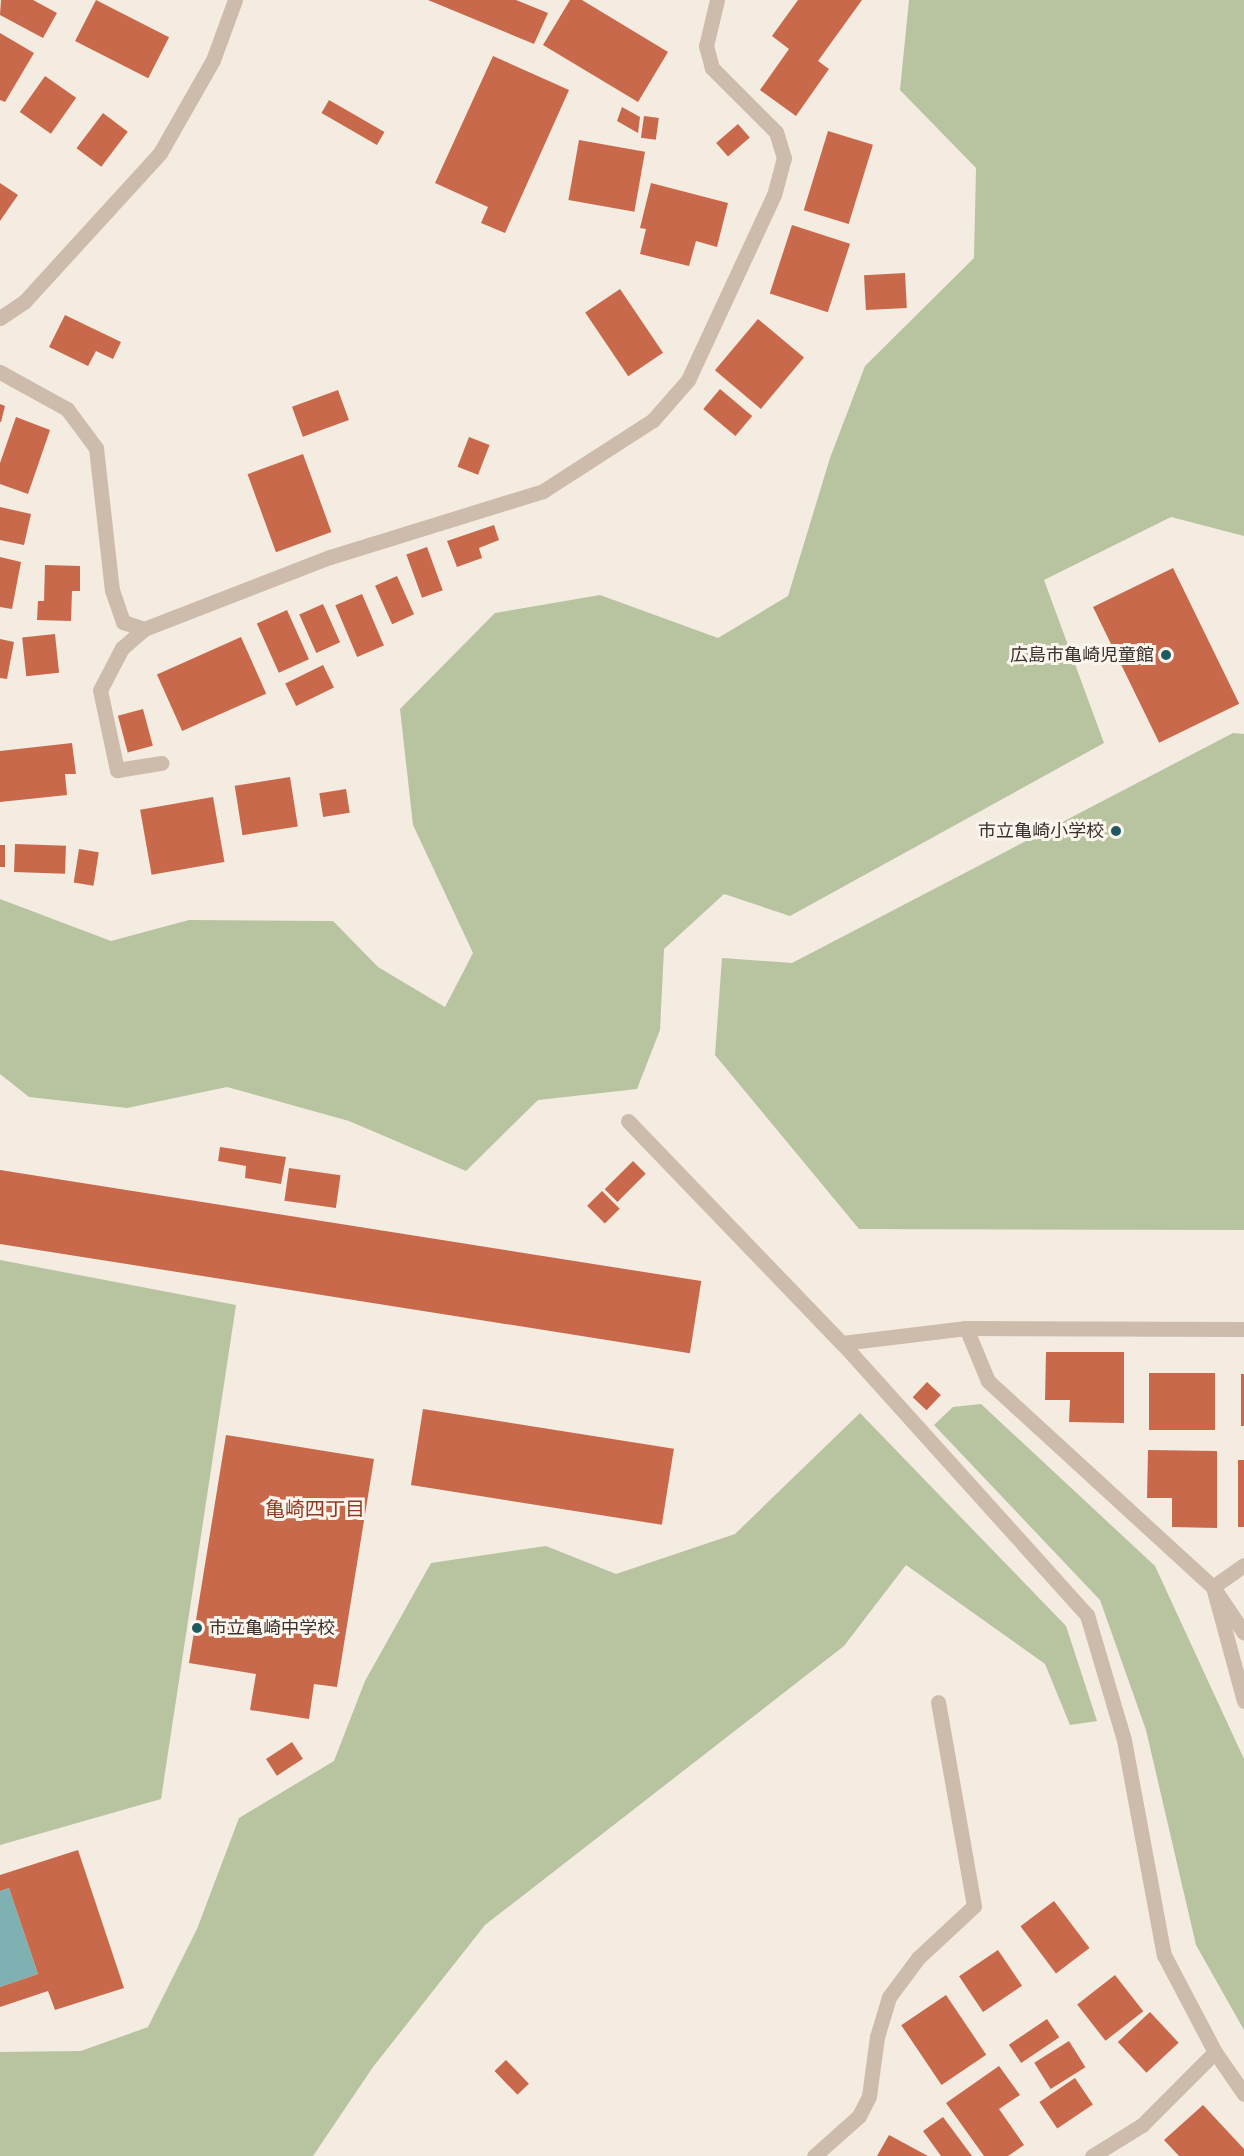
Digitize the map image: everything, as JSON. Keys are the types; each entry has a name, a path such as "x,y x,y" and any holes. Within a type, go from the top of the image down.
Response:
{"street":[{"path":"0,318 24,302 160,153 213,60 235,0"},
{"path":"161,763 117,770 100,690 122,648 144,629 330,557 543,491 653,420 688,380 774,195 784,159 776,132 712,68 706,46 717,0"},
{"path":"0,372 67,409 96,448 112,590 123,622 144,629"},
{"path":"628,1120 842,1343 1087,1615 1124,1740 1164,1955 1215,2052 1244,2094"},
{"path":"842,1343 966,1328 1244,1329"},
{"path":"966,1328 988,1381 1213,1587 1244,1633"},
{"path":"1213,1587 1244,1565"},
{"path":"1213,1587 1244,1701"},
{"path":"814,2156 859,2116 869,2096 877,2037 889,1997 918,1958 974,1906 938,1702"},
{"path":"1092,2156 1142,2125 1215,2052"}],"green space":[{"path":"909,0 1244,0 1244,536 1171,517 1044,580 1104,743 790,916 724,894 664,949 660,1030 637,1089 538,1100 466,1171 349,1121 227,1087 127,1108 29,1097 0,1074 0,899 111,941 189,920 333,921 378,967 445,1007 473,953 413,825 400,709 495,613 600,595 718,638 788,596 830,458 865,366 974,258 976,168 900,90"},
{"name":"市立亀崎小学校","path":"1233,733 1244,734 1244,1230 859,1229 715,1055 722,958 792,963"},
{"path":"0,1260 236,1305 161,1799 0,1845"},
{"path":"981,1404 1155,1566 1244,1759 1244,2030 1196,1945 1146,1730 1100,1600 934,1425 953,1407"},
{"path":"860,1413 1066,1626 1097,1721 1070,1725 1045,1664 906,1565 844,1646 485,1925 373,2067 313,2156 0,2156 0,2052 81,2051 148,2027 197,1929 239,1818 334,1761 365,1681 431,1563 546,1546 616,1574 735,1534"}],"water":[{"path":"9,1888 38,1974 0,1987 0,1891"}],"building":[{"path":"1,0 33,0 57,13 43,38 0,15"},
{"path":"96,0 169,37 148,78 75,41"},
{"path":"428,0 516,0 548,13 534,44"},
{"path":"570,0 582,0 668,52 638,102 543,45"},
{"path":"798,0 862,0 818,61 829,69 796,116 760,90 789,49 772,36"},
{"path":"0,33 34,53 5,102 0,100"},
{"path":"493,56 569,90 505,233 481,223 488,207 435,183"},
{"path":"45,76 76,98 51,134 20,112"},
{"path":"329,100 384,132 377,145 322,113"},
{"path":"622,107 640,117 638,133 617,121"},
{"path":"103,113 128,132 101,167 77,148"},
{"path":"644,116 659,118 656,140 641,138"},
{"path":"738,124 750,138 728,157 716,143"},
{"path":"828,131 873,145 849,224 804,210"},
{"path":"579,140 645,152 634,212 568,200"},
{"path":"0,183 18,195 0,221"},
{"path":"651,183 728,203 717,247 696,241 689,266 640,254 646,229 640,228"},
{"path":"792,225 850,244 828,312 770,293"},
{"path":"905,273 907,308 866,310 864,275"},
{"path":"620,289 663,353 628,376 585,312"},
{"path":"65,315 121,342 113,359 96,351 88,366 49,347"},
{"path":"758,319 804,358 761,409 715,370"},
{"path":"720,389 752,416 735,436 703,409"},
{"path":"338,390 349,420 303,437 292,407"},
{"path":"0,404 5,406 1,422 0,422"},
{"path":"16,417 50,430 28,494 0,484 0,463"},
{"path":"469,437 490,445 478,475 458,467"},
{"path":"303,454 331,532 276,552 248,474"},
{"path":"0,507 31,514 24,545 0,540"},
{"path":"494,525 499,540 479,548 482,558 457,567 447,541"},
{"path":"427,547 443,590 422,598 406,555"},
{"path":"0,557 21,562 12,609 0,607"},
{"path":"45,565 80,566 80,591 72,591 71,621 37,620 38,601 44,601"},
{"name":"広島市亀崎児童館","path":"1173,568 1239,704 1159,743 1093,607"},
{"path":"397,576 414,614 392,624 375,586"},
{"path":"362,594 384,646 357,657 335,605"},
{"path":"323,604 340,642 316,653 299,615"},
{"path":"287,610 309,659 279,673 257,623"},
{"path":"55,634 59,673 26,676 22,637"},
{"path":"241,637 266,694 182,731 157,674"},
{"path":"0,639 14,642 7,679 0,678"},
{"path":"323,665 334,687 296,706 285,683"},
{"path":"143,709 153,746 128,752 118,716"},
{"path":"72,743 76,774 65,774 67,795 0,802 0,751"},
{"path":"290,777 298,826 243,835 235,786"},
{"path":"346,789 350,813 323,817 319,793"},
{"path":"213,797 224,862 152,875 140,810"},
{"path":"15,844 66,846 65,874 14,872"},
{"path":"0,845 5,845 5,867 0,867"},
{"path":"79,849 99,852 93,886 74,883"},
{"path":"220,1147 286,1157 281,1184 245,1178 246,1166 218,1161"},
{"path":"633,1161 646,1174 617,1202 605,1189"},
{"path":"289,1168 340,1175 336,1208 284,1201"},
{"path":"0,1170 701,1281 690,1353 0,1244"},
{"path":"602,1191 620,1209 605,1224 587,1206"},
{"path":"1046,1352 1124,1352 1124,1423 1069,1422 1070,1400 1045,1400"},
{"path":"1149,1373 1215,1373 1215,1430 1149,1430"},
{"path":"1241,1374 1244,1374 1244,1426 1241,1426"},
{"path":"927,1382 941,1395 927,1410 913,1397"},
{"path":"423,1409 674,1449 662,1525 411,1485"},
{"path":"226,1435 374,1459 337,1687 314,1684 309,1719 250,1710 256,1674 189,1663"},
{"path":"1148,1450 1217,1451 1217,1528 1172,1527 1172,1498 1147,1498"},
{"path":"1238,1460 1244,1460 1244,1527 1238,1527"},
{"path":"292,1742 303,1759 277,1776 266,1759"},
{"path":"78,1850 124,1988 55,2010 48,1991 0,2007 0,1987 38,1974 9,1888 0,1891 0,1875"},
{"path":"1054,1901 1090,1948 1056,1973 1020,1926"},
{"path":"998,1950 1022,1986 983,2012 959,1976"},
{"path":"1115,1975 1143,2011 1105,2041 1077,2005"},
{"path":"946,1995 986,2055 941,2085 901,2025"},
{"path":"1150,2012 1179,2043 1146,2073 1118,2042"},
{"path":"1047,2019 1059,2037 1021,2063 1009,2045"},
{"path":"1069,2041 1085,2067 1051,2089 1034,2063"},
{"path":"506,2060 529,2084 517,2095 494,2071"},
{"path":"999,2066 1020,2095 999,2109 1024,2145 1008,2156 984,2156 946,2103"},
{"path":"1075,2078 1093,2105 1057,2129 1039,2102"},
{"path":"1203,2105 1244,2149 1244,2156 1179,2156 1164,2140"},
{"path":"943,2117 972,2156 941,2156 923,2131"},
{"path":"889,2135 928,2156 877,2156"}],"place":[{"name":"広島市亀崎児童館","path":"1166,655"},
{"name":"市立亀崎小学校","path":"1116,831"},
{"name":"市立亀崎中学校","path":"197,1628"}],"district":[{"name":"亀崎四丁目","path":"315,1509"}]}
